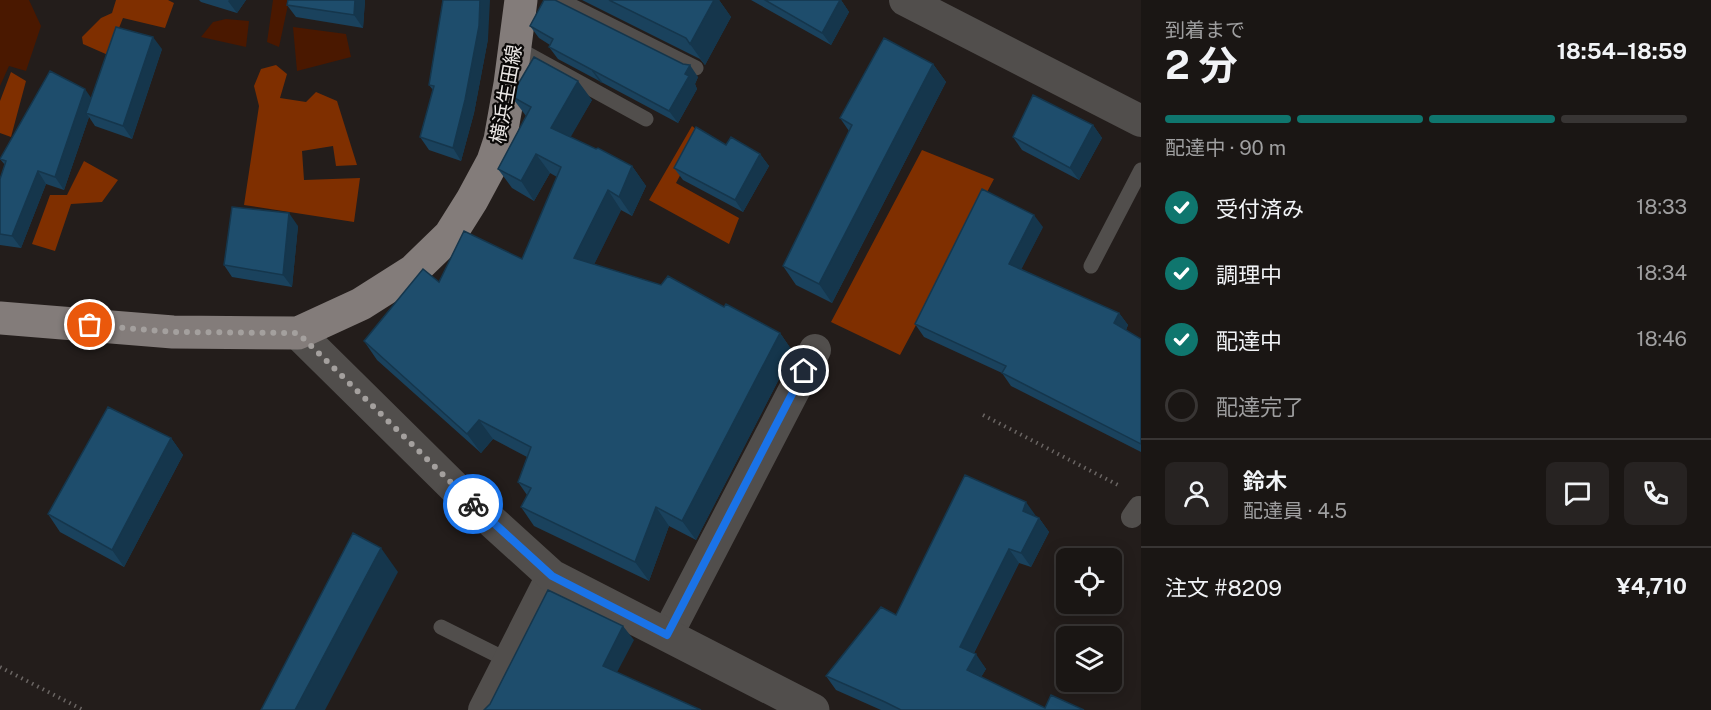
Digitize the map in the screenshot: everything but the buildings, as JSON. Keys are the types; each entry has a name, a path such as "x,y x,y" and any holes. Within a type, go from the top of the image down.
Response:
{"main road":[{"name":"横浜生田線","path":"0,318 173,332 298,333 361,304 413,271 450,235 493,161 500,140 521,0"}],"street":[{"path":"905,0 1141,121"},
{"path":"298,333 455,488 552,576 813,710"},
{"path":"667,635 814,350"},
{"path":"483,710 552,576"}],"lane":[{"path":"560,0 696,68"},
{"path":"515,46 646,119"},
{"path":"1091,266 1141,170"},
{"path":"441,627 508,661"}],"path":[{"path":"983,415 1120,486"},
{"path":"0,667 83,710"}],"shaded area":[{"path":"0,0 29,0 41,26 26,71 9,66 0,86"},
{"path":"116,0 168,0 174,3 165,28 123,18 108,55 83,44 82,37 101,18 112,13"},
{"path":"273,0 289,0 279,47 267,42"},
{"path":"226,19 249,21 246,47 201,37 213,22"},
{"path":"293,27 346,34 351,57 297,71"},
{"path":"276,65 287,74 280,98 306,102 316,92 337,101 357,165 336,166 333,146 302,151 304,180 360,178 354,222 244,205 259,106 254,86 261,69"},
{"path":"11,72 26,81 11,137 0,133 0,101"},
{"path":"692,126 702,134 676,183 739,218 729,244 649,200"},
{"path":"922,150 994,179 900,355 831,322"},
{"path":"84,161 118,180 102,202 71,204 55,251 32,244 50,195 67,195"}],"way so far":[{"path":"90,325 173,332 298,333 473,504"}],"route":[{"path":"473,504 552,576 667,635 804,371"}]}
